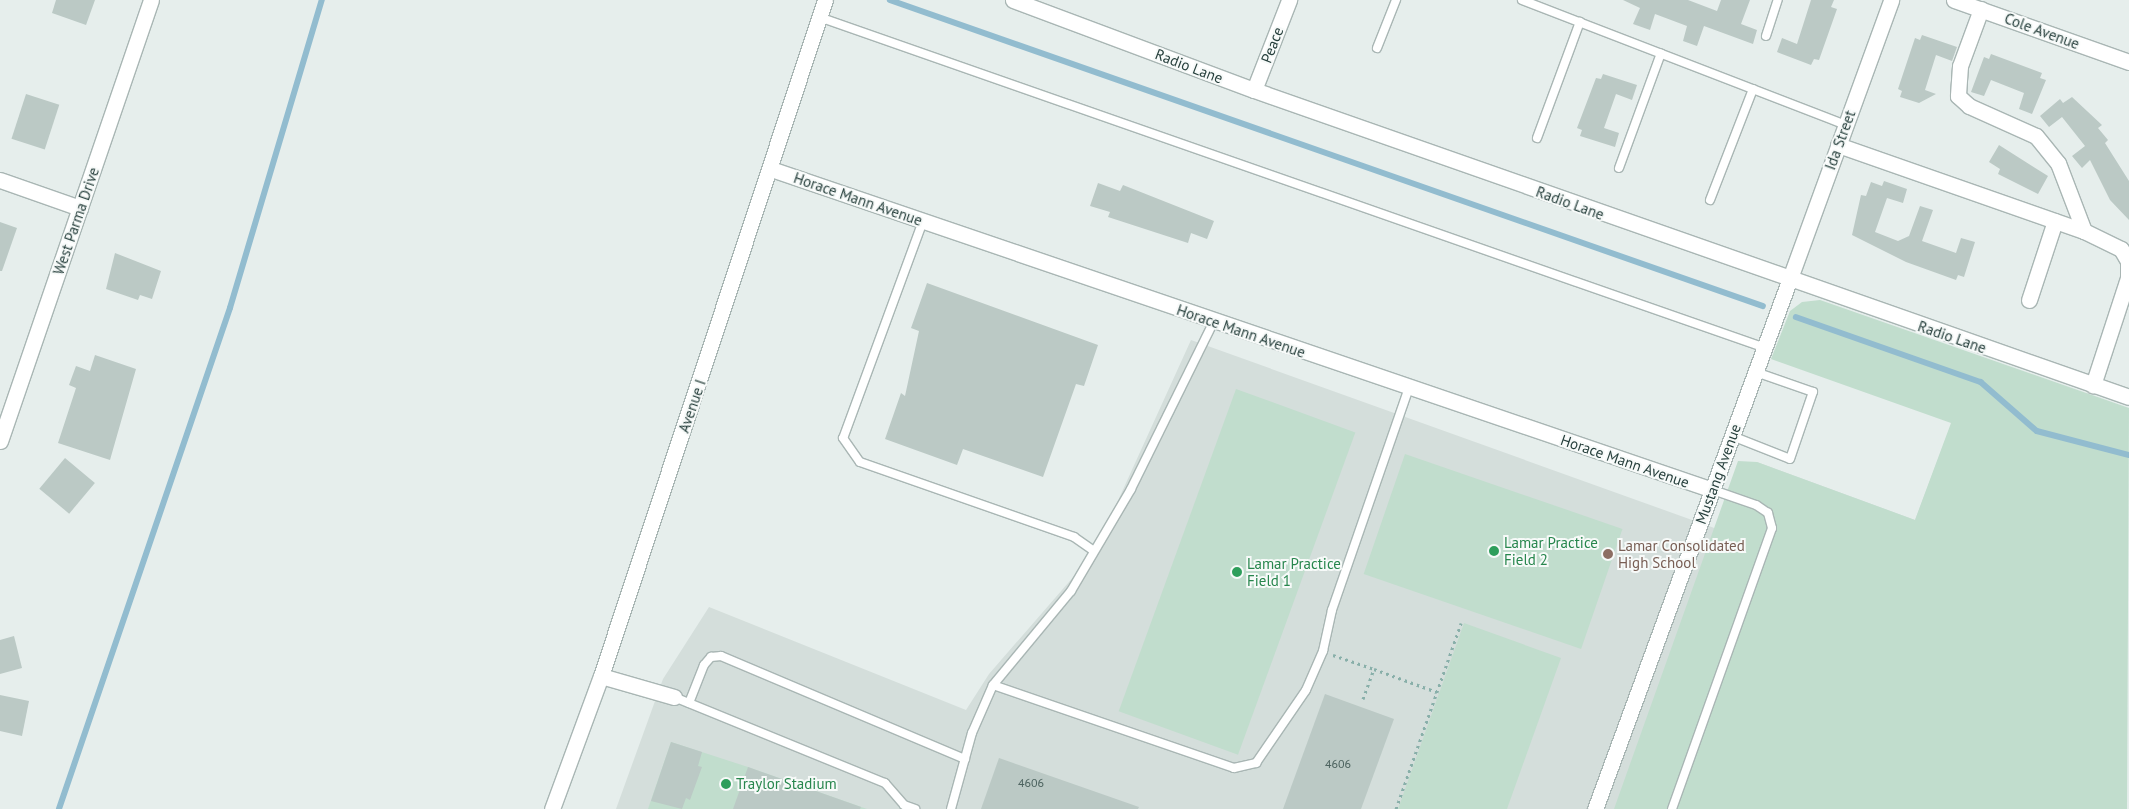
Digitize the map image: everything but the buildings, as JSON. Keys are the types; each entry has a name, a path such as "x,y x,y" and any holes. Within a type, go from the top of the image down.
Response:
{"street":[{"name":"West Parma Drive","path":"0,441 151,0"},
{"name":"Avenue I","path":"552,809 601,676 771,169 825,0"},
{"name":"Radio Lane","path":"1013,0 1254,90 1789,281 2129,398"},
{"name":"Peace","path":"1254,90 1289,0"},
{"name":"Ida Street","path":"1789,281 1891,0"},
{"name":"Cole Avenue","path":"1954,0 2129,62"},
{"path":"1981,10 1960,66 1958,96 1969,106 2036,136 2058,163 2084,231"},
{"path":"1838,145 2084,231 2121,249 2128,261 2128,278 2093,385"},
{"name":"Horace Mann Avenue","path":"771,169 1214,322 1712,490"},
{"path":"0,180 80,208"},
{"path":"2030,300 2055,221"},
{"name":"Mustang Avenue","path":"1596,809 1789,281"},
{"path":"601,676 674,697"}],"lane":[{"path":"1377,48 1396,0"},
{"path":"1522,0 1846,124"},
{"path":"1766,36 1778,0"},
{"path":"819,16 1765,348"},
{"path":"1537,138 1580,22"},
{"path":"1619,168 1660,53"},
{"path":"1710,200 1753,89"},
{"path":"923,221 843,438 860,462 1074,538 1094,551"},
{"path":"951,809 965,759 993,685 1071,591 1131,489 1214,322"},
{"path":"1732,436 1790,459 1813,392 1756,372"},
{"path":"993,685 1234,768 1256,763 1306,690 1323,651 1332,610 1408,388"},
{"path":"1672,809 1772,528 1768,513 1756,505 1712,490"},
{"path":"689,703 704,665 711,657 721,656 965,759"},
{"path":"674,697 885,782 904,805 915,809"}],"path":[{"path":"1396,809 1462,623"},
{"path":"1323,651 1437,692"},
{"path":"1363,699 1374,669"}],"shaded area":[{"name":"Lamar Consolidated High School","path":"1191,340 1731,534 1757,462 1915,520 1949,430 2066,809 616,809 663,679 709,607 966,710 989,674 1075,575 1111,516"}],"green space":[{"path":"1820,300 2129,408 2127,809 1614,809 1738,461 1757,462 1915,520 1951,423 1771,359 1790,311 1802,302"},
{"name":"Lamar Practice Field 1","path":"1236,389 1355,432 1238,755 1119,711"},
{"name":"Lamar Practice Field 2","path":"1405,454 1622,529 1581,649 1364,574"},
{"path":"1464,623 1561,658 1507,809 1398,809"},
{"name":"Traylor Stadium","path":"671,742 748,767 867,809 648,809"}],"waterway":[{"path":"59,809 230,308 322,0"},
{"path":"890,0 1763,306"},
{"path":"1796,317 1981,382 2037,431 2129,455"}],"place":[{"name":"Lamar Practice Field 2","path":"1494,551"},
{"name":"Lamar Consolidated High School","path":"1608,554"},
{"name":"Lamar Practice Field 1","path":"1237,572"},
{"name":"Traylor Stadium","path":"726,784"}]}
